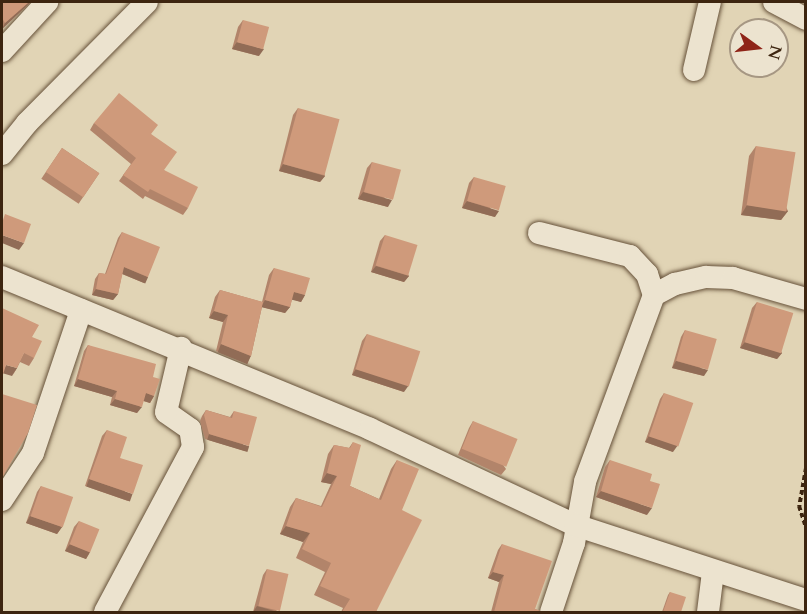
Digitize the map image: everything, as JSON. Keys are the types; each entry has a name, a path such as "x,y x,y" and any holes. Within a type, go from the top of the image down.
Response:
{"street":[{"path":"2,51 47,2"},
{"path":"2,154 34,115 147,2"},
{"path":"694,70 710,2"},
{"path":"774,2 806,19"},
{"path":"538,233 630,256 647,274 654,295 608,415 575,525 574,543 551,612"},
{"path":"2,277 181,348 370,429 575,525 713,572 806,600"},
{"path":"654,295 675,284 705,277 733,278 806,299"},
{"path":"2,500 33,453 81,310"},
{"path":"105,612 193,447 190,429 166,412 181,348"},
{"path":"708,612 713,572"}],"path":[{"path":"806,468 799,506 806,527"}],"building":[{"path":"2,2 29,2 5,23 2,18"},
{"path":"243,20 269,27 263,49 237,42"},
{"path":"119,93 158,125 151,134 177,152 164,170 198,187 188,208 150,189 148,192 123,175 136,158 94,123"},
{"path":"298,108 340,119 325,175 283,164"},
{"path":"756,146 796,152 786,212 747,205"},
{"path":"62,148 99,173 83,197 46,172"},
{"path":"372,162 401,170 393,200 364,192"},
{"path":"474,177 506,186 499,210 467,201"},
{"path":"5,214 31,224 24,243 2,235"},
{"path":"122,232 160,247 148,277 124,267 118,294 96,289 99,273 106,274"},
{"path":"385,235 418,245 408,276 376,266"},
{"path":"274,268 310,278 305,295 294,292 290,307 265,300"},
{"path":"220,290 263,302 251,356 221,344 228,315 214,311"},
{"path":"757,302 793,313 781,353 745,342"},
{"path":"2,308 39,325 32,337 42,341 34,358 24,353 17,368 6,365 2,378"},
{"path":"685,330 717,339 708,370 676,361"},
{"path":"367,334 420,351 409,386 356,369"},
{"path":"88,345 156,364 153,377 160,379 154,396 146,393 142,407 115,399 117,391 78,379"},
{"path":"664,393 693,403 678,447 649,436"},
{"path":"2,394 37,405 28,433 2,478"},
{"path":"206,410 232,418 234,411 257,417 249,446 209,434 204,415"},
{"path":"473,421 518,439 506,467 462,449"},
{"path":"107,430 127,437 120,458 143,465 133,494 89,479"},
{"path":"353,442 361,445 350,486 381,500 397,460 419,469 402,510 422,520 376,612 342,612 350,599 320,586 331,563 302,549 310,533 286,526 296,498 322,507 337,476 327,473 334,445 350,448"},
{"path":"610,460 652,474 650,481 660,484 652,508 601,491"},
{"path":"41,486 73,497 63,527 31,516"},
{"path":"79,521 99,529 90,552 70,544"},
{"path":"502,544 552,561 535,609 543,612 494,612 504,575 493,572"},
{"path":"267,569 288,574 280,611 258,606"},
{"path":"670,592 686,597 681,612 663,612"}]}
